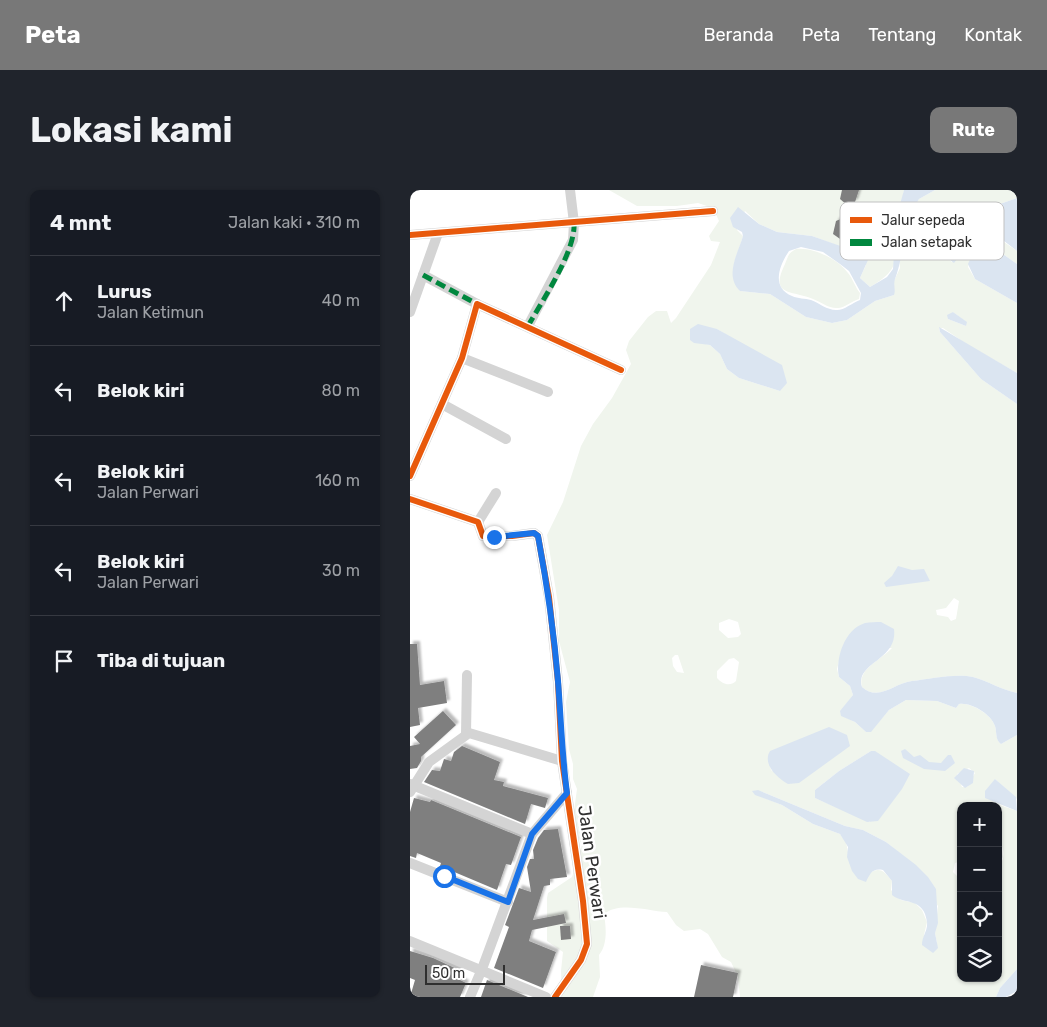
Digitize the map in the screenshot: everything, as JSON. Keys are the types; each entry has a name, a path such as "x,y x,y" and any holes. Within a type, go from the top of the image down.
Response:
{"street":[{"path":"528,326 571,246 574,223 570,190"},
{"path":"410,235 713,211"},
{"path":"410,312 438,233"},
{"path":"423,276 478,304 621,370"},
{"path":"410,476 462,358 478,304"},
{"path":"462,358 548,392"},
{"path":"442,404 506,439"},
{"path":"478,522 496,493"},
{"name":"Jalan Perwari","path":"410,499 478,522 482,535 486,537 534,533 538,536 549,597 558,682 562,761 583,901 586,949 582,960 555,997"},
{"path":"466,734 467,676"},
{"path":"532,834 411,787 429,762 466,734 472,733 562,761"},
{"path":"470,997 508,902 532,834 567,793"},
{"path":"410,863 508,902"},
{"path":"410,941 482,969 546,997"}],"shaded area":[{"path":"609,190 904,190 902,202 840,202 840,246 812,236 777,232 759,224 745,211 737,230 743,236 734,263 734,276 740,291 770,294 806,317 832,323 847,320 875,301 894,295 894,281 900,268 899,260 950,260 952,262 954,260 970,260 968,267 975,279 1017,303 1017,373 968,345 943,328 939,328 940,332 981,379 1017,404 1017,693 966,676 905,682 881,692 874,693 868,691 862,687 863,675 871,665 892,648 842,649 837,669 839,677 850,686 853,695 841,711 841,715 855,722 866,732 871,731 889,710 906,700 937,701 956,708 959,704 969,705 989,717 995,726 997,738 1001,744 1017,735 1017,799 995,779 999,802 957,802 957,862 955,863 953,872 957,876 957,982 1002,982 1002,862 1004,854 1002,847 1002,806 1017,811 1017,969 1000,988 996,997 740,997 738,977 731,962 722,957 708,934 700,929 684,931 676,925 667,912 626,907 610,910 604,914 605,941 599,955 600,977 593,997 562,997 561,971 563,952 547,941 547,898 548,893 572,877 582,845 575,831 574,811 577,789 573,779 573,764 569,749 566,702 570,682 559,641 559,610 547,535 563,502 581,446 631,364 626,350 629,341 648,317 656,311 667,311 671,323 711,265 720,242 711,241 709,236 719,221 713,208 698,203 677,206 637,206","holes":["953,312 965,321 966,326 948,319","717,329 745,346 780,391 739,378 727,369 720,354 710,345 692,341","954,598 959,601 956,619 951,621 948,617 937,615 936,610 946,608","729,619 738,622 741,634 738,637 728,638 719,630 719,623","678,655 684,673 677,672 673,666 672,658","734,658 739,662 736,681 726,684 717,678 717,671 729,659","871,751 875,751 870,822 815,798 815,790 839,771","768,756 791,784 771,770","969,768 975,773 967,787 962,787 957,774","760,791 845,826 863,830 886,842 907,859 938,906 935,933 937,943 924,935 927,922 922,910 915,903 901,900 891,890 892,881 882,871 877,870 870,873 848,852 846,842 840,834 813,824 782,805 762,797"]},
{"path":"904,190 935,190 917,202 901,202"},
{"path":"935,190 1017,190 1017,198 1004,203 916,202"},
{"path":"1017,198 1017,251 1004,241 1004,203"},
{"path":"738,207 759,224 777,232 812,236 840,246 840,260 868,260 860,278 870,287 887,277 893,269 894,260 900,260 894,281 894,295 875,301 847,320 832,323 806,317 770,294 740,291 735,285 733,271 743,236 742,232 733,227 730,218","holes":["801,247 823,252 849,271 861,293 860,300 839,310 826,308 811,300 792,296 785,292 779,282 780,269 789,251"]},
{"path":"1004,242 1017,251 1017,264 1004,255"},
{"path":"796,249 817,252 838,263 844,268 860,293 859,299 843,307 835,308 805,296 791,293 781,287 781,275 789,255"},
{"path":"1004,255 1017,264 1017,303 975,279 968,264 970,260 1004,260"},
{"path":"860,260 895,260 894,265 887,275 870,287 860,278 866,265"},
{"path":"953,312 967,322 966,326 948,319 947,315"},
{"path":"698,324 717,329 782,365 787,383 780,391 739,378 727,369 720,354 710,345 694,343 690,340 690,329"},
{"path":"939,327 1017,373 1017,404 981,379 940,332"},
{"path":"898,566 912,570 924,569 930,581 886,587 884,583 892,576"},
{"path":"881,622 894,629 893,640 890,648 884,655 865,672 862,679 862,687 874,693 887,690 905,682 959,676 973,677 1017,693 1017,735 1001,744 997,738 993,722 985,713 969,705 959,704 956,708 937,701 906,700 889,710 871,732 866,732 855,722 841,716 840,711 853,695 850,686 839,677 840,653 843,645 852,631 858,626 865,623"},
{"path":"829,727 847,735 850,746 799,783 788,784 779,778 769,766 768,756 770,751"},
{"path":"905,749 914,757 920,755 929,762 941,763 948,755 951,755 955,763 945,771 924,769 903,758 901,751"},
{"path":"871,751 875,751 910,774 902,789 878,821 867,822 815,798 815,790 839,771"},
{"path":"964,768 974,771 973,783 965,788 954,778"},
{"path":"995,779 1016,797 1017,811 1002,805 1002,802 995,802 985,798 985,791"},
{"path":"758,790 845,826 863,830 886,842 916,865 928,877 936,889 938,923 935,933 938,948 933,953 922,945 927,925 925,914 918,905 892,895 892,881 883,870 874,871 866,882 858,879 852,871 847,857 848,847 840,834 813,824 782,805 755,795 752,791"},
{"path":"1017,969 1017,991 1006,997 996,997 1000,988"}],"building":[{"path":"842,190 859,190 855,202 844,202 840,199"},
{"path":"840,219 840,239 833,234 836,221"},
{"path":"410,644 417,644 420,685 444,681 447,703 418,708 420,725 410,727"},
{"path":"443,711 456,725 421,757 417,768 410,769 410,746 420,744 414,737"},
{"path":"462,746 500,762 494,780 504,782 503,786 548,798 545,808 531,804 525,824 424,782 432,770 440,771 444,759 451,761 454,752"},
{"path":"414,798 430,802 431,800 521,837 511,865 506,864 497,890 440,866 441,863 417,853 416,858 410,856 410,812"},
{"path":"558,829 567,877 550,879 550,885 544,886 533,920 564,914 566,923 532,930 529,941 556,952 543,988 494,968 509,927 505,925 519,888 531,892 527,867 530,859 534,859 533,850 538,838 544,830"},
{"path":"560,926 570,926 571,939 561,940"},
{"path":"410,951 433,958 461,971 458,979 466,983 460,997 410,997 415,980 410,978"},
{"path":"701,965 738,973 733,997 694,997"},
{"path":"487,980 528,997 481,997"}],"marked path":[{"path":"528,326 549,290 570,247 574,223 570,223"},
{"path":"423,275 477,304"}],"cycle path":[{"path":"410,235 713,211"},
{"path":"410,476 462,358 477,304 621,370"},
{"path":"410,499 478,522 483,536 512,536 534,533 538,536 549,597 558,682 562,761 583,901 587,944 581,960 555,997"}],"route":[{"path":"444,876 508,902 532,834 567,793 562,761 558,682 549,597 538,536 534,533 494,537"}]}
